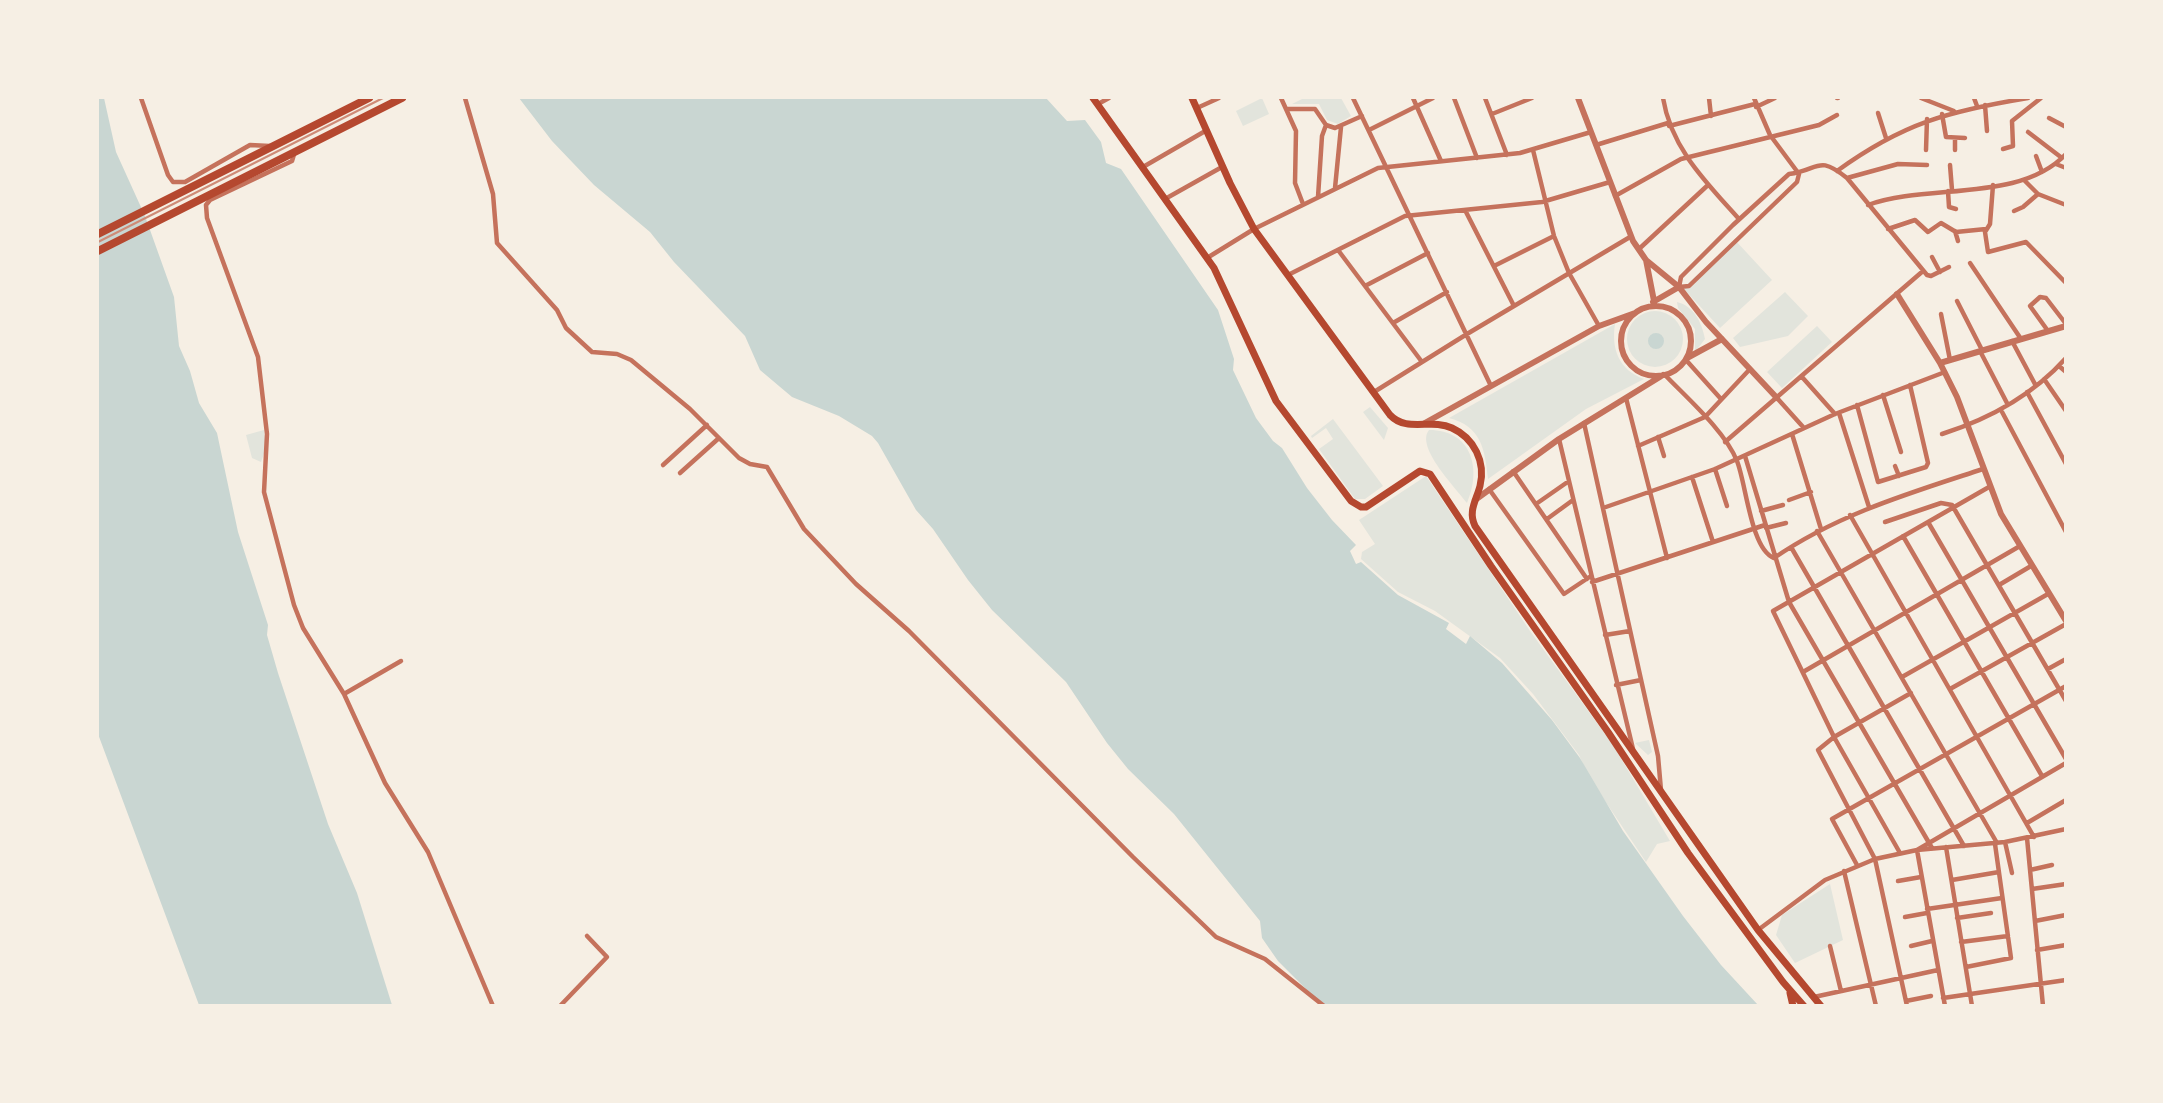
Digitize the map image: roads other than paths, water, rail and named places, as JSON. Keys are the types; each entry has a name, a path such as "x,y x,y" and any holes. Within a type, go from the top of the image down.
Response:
{"highway":[{"path":"98,234 369,98"},
{"path":"98,251 402,98"}],"main road":[{"path":"1093,98 1207,258 1226,289 1276,401 1351,501 1360,507 1366,507 1423,470 1430,474 1491,566 1615,741 1688,853 1789,990 1804,1005"},
{"path":"1192,98 1222,167 1254,229 1398,422 1408,425 1449,426 1471,442 1481,467 1480,485 1472,511 1475,526 1758,930 1821,1005"},
{"path":"1789,990 1793,1005"}],"street":[{"path":"141,98 168,176 173,182 185,182 250,145 272,147"},
{"path":"465,98 492,187 498,245 557,310 566,328 590,351 617,354 631,360 707,425 746,462 768,467 804,529 856,584 909,631 1216,937 1265,959 1324,1005"},
{"path":"1098,104 1109,98"},
{"path":"1197,108 1219,98"},
{"path":"1281,98 1296,131 1295,183 1303,204"},
{"path":"1353,98 1491,386"},
{"path":"1413,98 1441,160"},
{"path":"1369,130 1433,98"},
{"path":"1454,98 1477,158"},
{"path":"1485,98 1507,155"},
{"path":"1492,114 1532,98"},
{"path":"1578,98 1630,237 1646,260 1653,282 1654,301"},
{"path":"1663,98 1668,124 1687,158 1739,219"},
{"path":"1709,98 1711,116"},
{"path":"1754,98 1770,135 1799,174"},
{"path":"1596,145 1668,124 1756,106 1775,98"},
{"path":"1922,98 1954,111"},
{"path":"1974,98 1977,106"},
{"path":"1837,171 1886,138 1927,119 1977,106 2028,98"},
{"path":"2002,149 2013,146 2012,121 2041,98"},
{"path":"1985,105 1987,131"},
{"path":"1287,109 1315,109 1326,125 1341,127 1362,116"},
{"path":"1878,113 1886,138"},
{"path":"1942,114 1946,137 1965,138"},
{"path":"1615,196 1672,163 1770,135 1819,125 1837,116"},
{"path":"2049,118 2066,127"},
{"path":"1926,150 1927,119"},
{"path":"1318,197 1322,136 1326,125"},
{"path":"1335,188 1341,127"},
{"path":"1143,167 1207,130"},
{"path":"1207,258 1254,229 1335,188 1387,165 1507,155 1533,150 1591,132"},
{"path":"1868,206 1893,198 2024,180 2056,164 2064,156 2028,132"},
{"path":"1955,139 1955,150"},
{"path":"1533,150 1554,236 1569,273 1599,326"},
{"path":"295,151 293,159 287,164 210,200 206,214 255,346 262,378 267,434 264,492 289,589 303,628 344,694 385,783 429,852 493,1005"},
{"path":"2036,156 2042,172"},
{"path":"1679,287 1682,277 1739,219 1790,174 1799,174 1821,164 1846,178 1923,271 1931,276 1949,267"},
{"path":"1846,178 1898,164 1927,165"},
{"path":"2056,164 2066,168"},
{"path":"1950,165 1950,207 1956,209"},
{"path":"1165,199 1222,167"},
{"path":"1423,424 1599,326 1645,308 1679,287 1689,286 1797,182 1799,174"},
{"path":"2024,180 2038,194 2066,205"},
{"path":"1288,276 1410,214 1545,201 1610,182"},
{"path":"1640,249 1708,185"},
{"path":"1888,229 1915,220 1928,232 1941,223 1955,231 1986,229 1990,225 1993,186"},
{"path":"2014,211 2038,194"},
{"path":"1465,210 1514,306"},
{"path":"1986,229 1988,252 2026,242 2064,278"},
{"path":"1955,231 1958,241"},
{"path":"1494,266 1554,236"},
{"path":"1374,392 1467,333 1630,237"},
{"path":"1338,250 1422,362"},
{"path":"1365,286 1428,252"},
{"path":"1932,257 1940,272"},
{"path":"1646,260 1679,287 1722,339 1804,428"},
{"path":"1970,263 2021,339"},
{"path":"1725,442 1923,271"},
{"path":"1393,323 1447,292"},
{"path":"1897,294 1945,372 1969,425 1989,487 2031,566 2066,623 1950,689"},
{"path":"1940,363 2049,331 2066,325 2046,298 2040,297 2030,306 2049,331"},
{"path":"1956,301 2008,405"},
{"path":"1645,308 1664,307 1682,316 1691,333 1691,346 1686,359"},
{"path":"1635,312 1623,332 1624,355 1640,372 1664,375 1705,417 1725,442 1737,460 1761,548 1774,558"},
{"path":"1941,315 1950,360"},
{"path":"1474,501 1559,439 1677,369 1686,359 1722,339"},
{"path":"2013,341 2036,386"},
{"path":"1942,434 1969,425 2001,410 2036,386 2066,358"},
{"path":"1686,359 1721,399"},
{"path":"2059,366 2066,372"},
{"path":"1638,446 1705,417 1750,369"},
{"path":"1603,508 1715,469 1857,405 1945,372"},
{"path":"1802,377 1837,414 1869,507"},
{"path":"2044,379 2066,411"},
{"path":"1857,405 1878,482 1899,476 1928,465 1910,385"},
{"path":"2027,392 2066,464"},
{"path":"1883,395 1900,452"},
{"path":"1626,398 1667,558"},
{"path":"2001,410 2066,532"},
{"path":"1584,423 1658,756 1661,790"},
{"path":"663,465 707,425"},
{"path":"1792,434 1819,530 1840,572 1996,844 2010,960 1966,967"},
{"path":"1658,437 1664,456"},
{"path":"680,473 719,438"},
{"path":"1559,439 1590,579 1633,749"},
{"path":"1745,456 1789,602 1930,845"},
{"path":"1895,466 1899,476"},
{"path":"1715,469 1726,506"},
{"path":"1774,558 1819,530 1850,515 1983,469"},
{"path":"1513,471 1590,579"},
{"path":"1692,477 1713,542"},
{"path":"1536,504 1569,481"},
{"path":"1900,853 1834,737 1773,611 1989,487"},
{"path":"1489,489 1562,593 1566,594 1590,579 1617,574 1755,528 1786,523"},
{"path":"1789,500 1810,492"},
{"path":"1547,519 1573,500"},
{"path":"1885,522 1941,503 1950,503 2066,700"},
{"path":"1761,511 1783,505"},
{"path":"1850,515 2034,837"},
{"path":"1758,930 1825,880 1875,859 1930,845 1953,827 2066,761 1928,522"},
{"path":"1903,536 2042,776"},
{"path":"1803,672 2020,546"},
{"path":"1791,547 1964,846"},
{"path":"1999,585 2031,566"},
{"path":"1902,677 2048,594"},
{"path":"1605,635 1630,631"},
{"path":"2048,669 2066,659"},
{"path":"344,694 401,661"},
{"path":"1616,685 1641,680"},
{"path":"1857,866 1832,821 1849,809 2066,686"},
{"path":"1911,693 1834,737 1820,746 1819,751 1875,859 1907,1003 1931,996"},
{"path":"2027,823 2066,800"},
{"path":"1930,845 1946,847 1996,844 2065,830"},
{"path":"2027,838 2043,1005"},
{"path":"2005,842 2012,873"},
{"path":"1946,847 1972,1005"},
{"path":"1917,850 1945,1005"},
{"path":"2030,870 2052,865"},
{"path":"1844,871 1876,1005"},
{"path":"1952,880 1999,873"},
{"path":"1898,881 1921,877"},
{"path":"2032,889 2066,884"},
{"path":"1905,917 1955,905 2002,898"},
{"path":"1957,918 1991,913"},
{"path":"2035,921 2066,915"},
{"path":"560,1005 607,957 587,936"},
{"path":"1962,942 2008,936"},
{"path":"1911,946 1932,941"},
{"path":"2037,950 2066,945"},
{"path":"1830,946 1841,991"},
{"path":"1814,997 1938,970"},
{"path":"1943,998 2066,980"}],"railway":[{"path":"98,242 383,98"}]}
